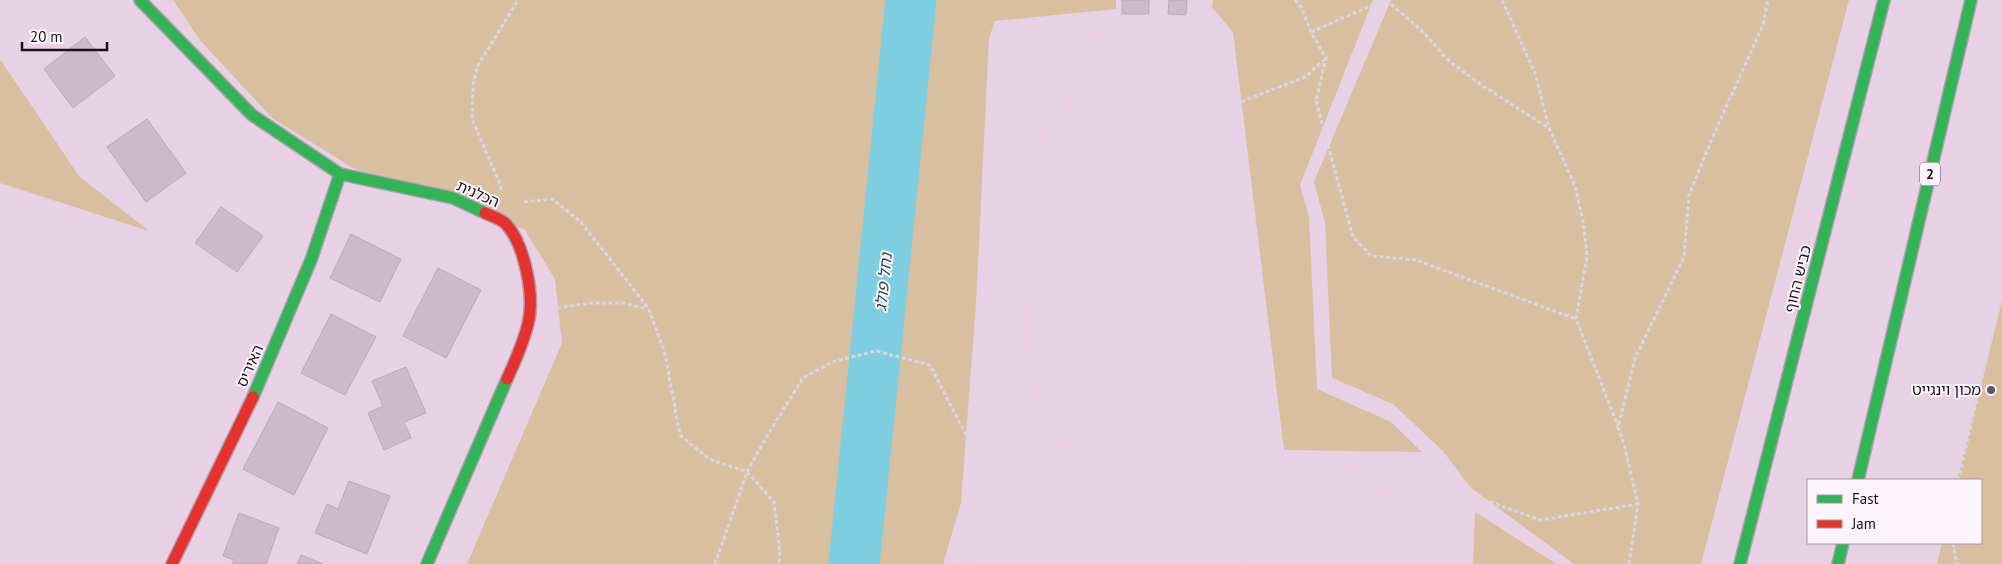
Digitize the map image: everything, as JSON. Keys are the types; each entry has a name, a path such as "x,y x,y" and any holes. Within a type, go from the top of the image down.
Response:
{"main road":[{"name":"הכלנית","path":"140,0 252,116 340,174 453,198 505,223 516,239 526,268 530,300 528,323 509,376 427,564"},
{"name":"כביש החוף","path":"1740,564 1884,0"},
{"name":"2","path":"1858,479 1971,0"},
{"name":"האיריס","path":"172,564 208,493 270,357 311,260 340,174"},
{"path":"1838,564 1843,544"}],"path":[{"path":"505,223 500,184 472,119 473,86 477,67 518,0"},
{"path":"1203,0 1189,30 1221,138 1224,165 1226,344 1221,419 1204,442"},
{"path":"1295,0 1301,7 1311,32 1326,58 1316,101 1353,237 1371,256 1416,260 1576,319"},
{"path":"1311,32 1385,0 1422,31 1449,61 1483,86 1549,128"},
{"path":"1502,0 1535,72 1549,128 1575,186 1583,221 1587,256 1576,319 1624,444 1638,504 1629,564"},
{"path":"1618,428 1635,358 1684,257 1689,195 1763,25 1768,0"},
{"path":"1036,432 1021,412 1037,348 1039,277 1058,96 1054,48 1155,41 1189,30"},
{"path":"1221,138 1243,101 1305,77 1326,58"},
{"path":"505,223 517,202 552,199 580,222 649,309 665,354 680,435 709,459 747,472 774,502 780,552 779,564"},
{"path":"1958,479 2002,293"},
{"path":"528,323 545,312 565,306 624,303 649,309"},
{"path":"715,564 747,472 766,436 803,378 832,362 876,351 930,365 973,449 1006,460"},
{"path":"966,564 984,509 1006,460 1018,446 1036,432 1204,442 1302,475 1376,479 1473,496 1541,520 1638,504"},
{"path":"1204,442 1227,533 1246,564"},
{"path":"1953,544 1957,564"}],"shaded area":[{"path":"173,0 1116,0 1116,9 995,21 989,38 976,303 961,503 943,564 467,564 562,343 555,279 525,230 353,168 272,118 199,39"},
{"path":"1213,0 1373,0 1300,185 1309,217 1317,389 1391,422 1422,452 1284,450 1233,32 1212,7"},
{"path":"1391,0 1849,0 1701,564 1574,564 1470,487 1443,451 1393,404 1332,378 1325,223 1314,182"},
{"path":"0,59 79,176 149,231 0,183"},
{"name":"מכון וינגייט","path":"2002,301 2002,564 1937,564 1942,544 1982,544 1982,479 1957,479"},
{"path":"1475,512 1555,563 1556,564 1473,564"}],"building":[{"path":"1122,0 1149,0 1149,14 1122,14"},
{"path":"1169,0 1187,0 1186,15 1168,14"},
{"path":"85,37 115,76 73,108 44,69"},
{"path":"147,119 186,173 146,202 107,147"},
{"path":"221,207 263,236 237,272 195,243"},
{"path":"351,234 401,259 380,302 330,278"},
{"path":"438,268 481,290 446,358 403,336"},
{"path":"331,314 376,337 345,395 301,373"},
{"path":"406,367 426,413 404,422 411,438 384,450 368,413 383,406 372,381"},
{"path":"278,402 328,428 294,495 243,469"},
{"path":"349,481 390,496 367,554 315,533 327,504 338,509"},
{"path":"239,513 279,528 266,564 232,564 234,560 223,556"},
{"path":"301,555 323,564 297,564"}],"waterway":[{"name":"נחל פולג","path":"854,564 911,0"}],"traffic: fast":[{"path":"140,0 252,115 340,174 453,198 485,213"},
{"path":"1740,564 1884,0"},
{"path":"1858,479 1971,0"},
{"path":"253,397 311,260 340,174"},
{"path":"427,564 507,379"},
{"path":"1838,564 1843,544"}],"traffic: jam":[{"path":"485,213 504,222 513,233 523,258 529,286 530,313 528,324 519,352 507,379"},
{"path":"172,564 253,397"}],"place":[{"name":"מכון וינגייט","path":"1991,390"}]}
